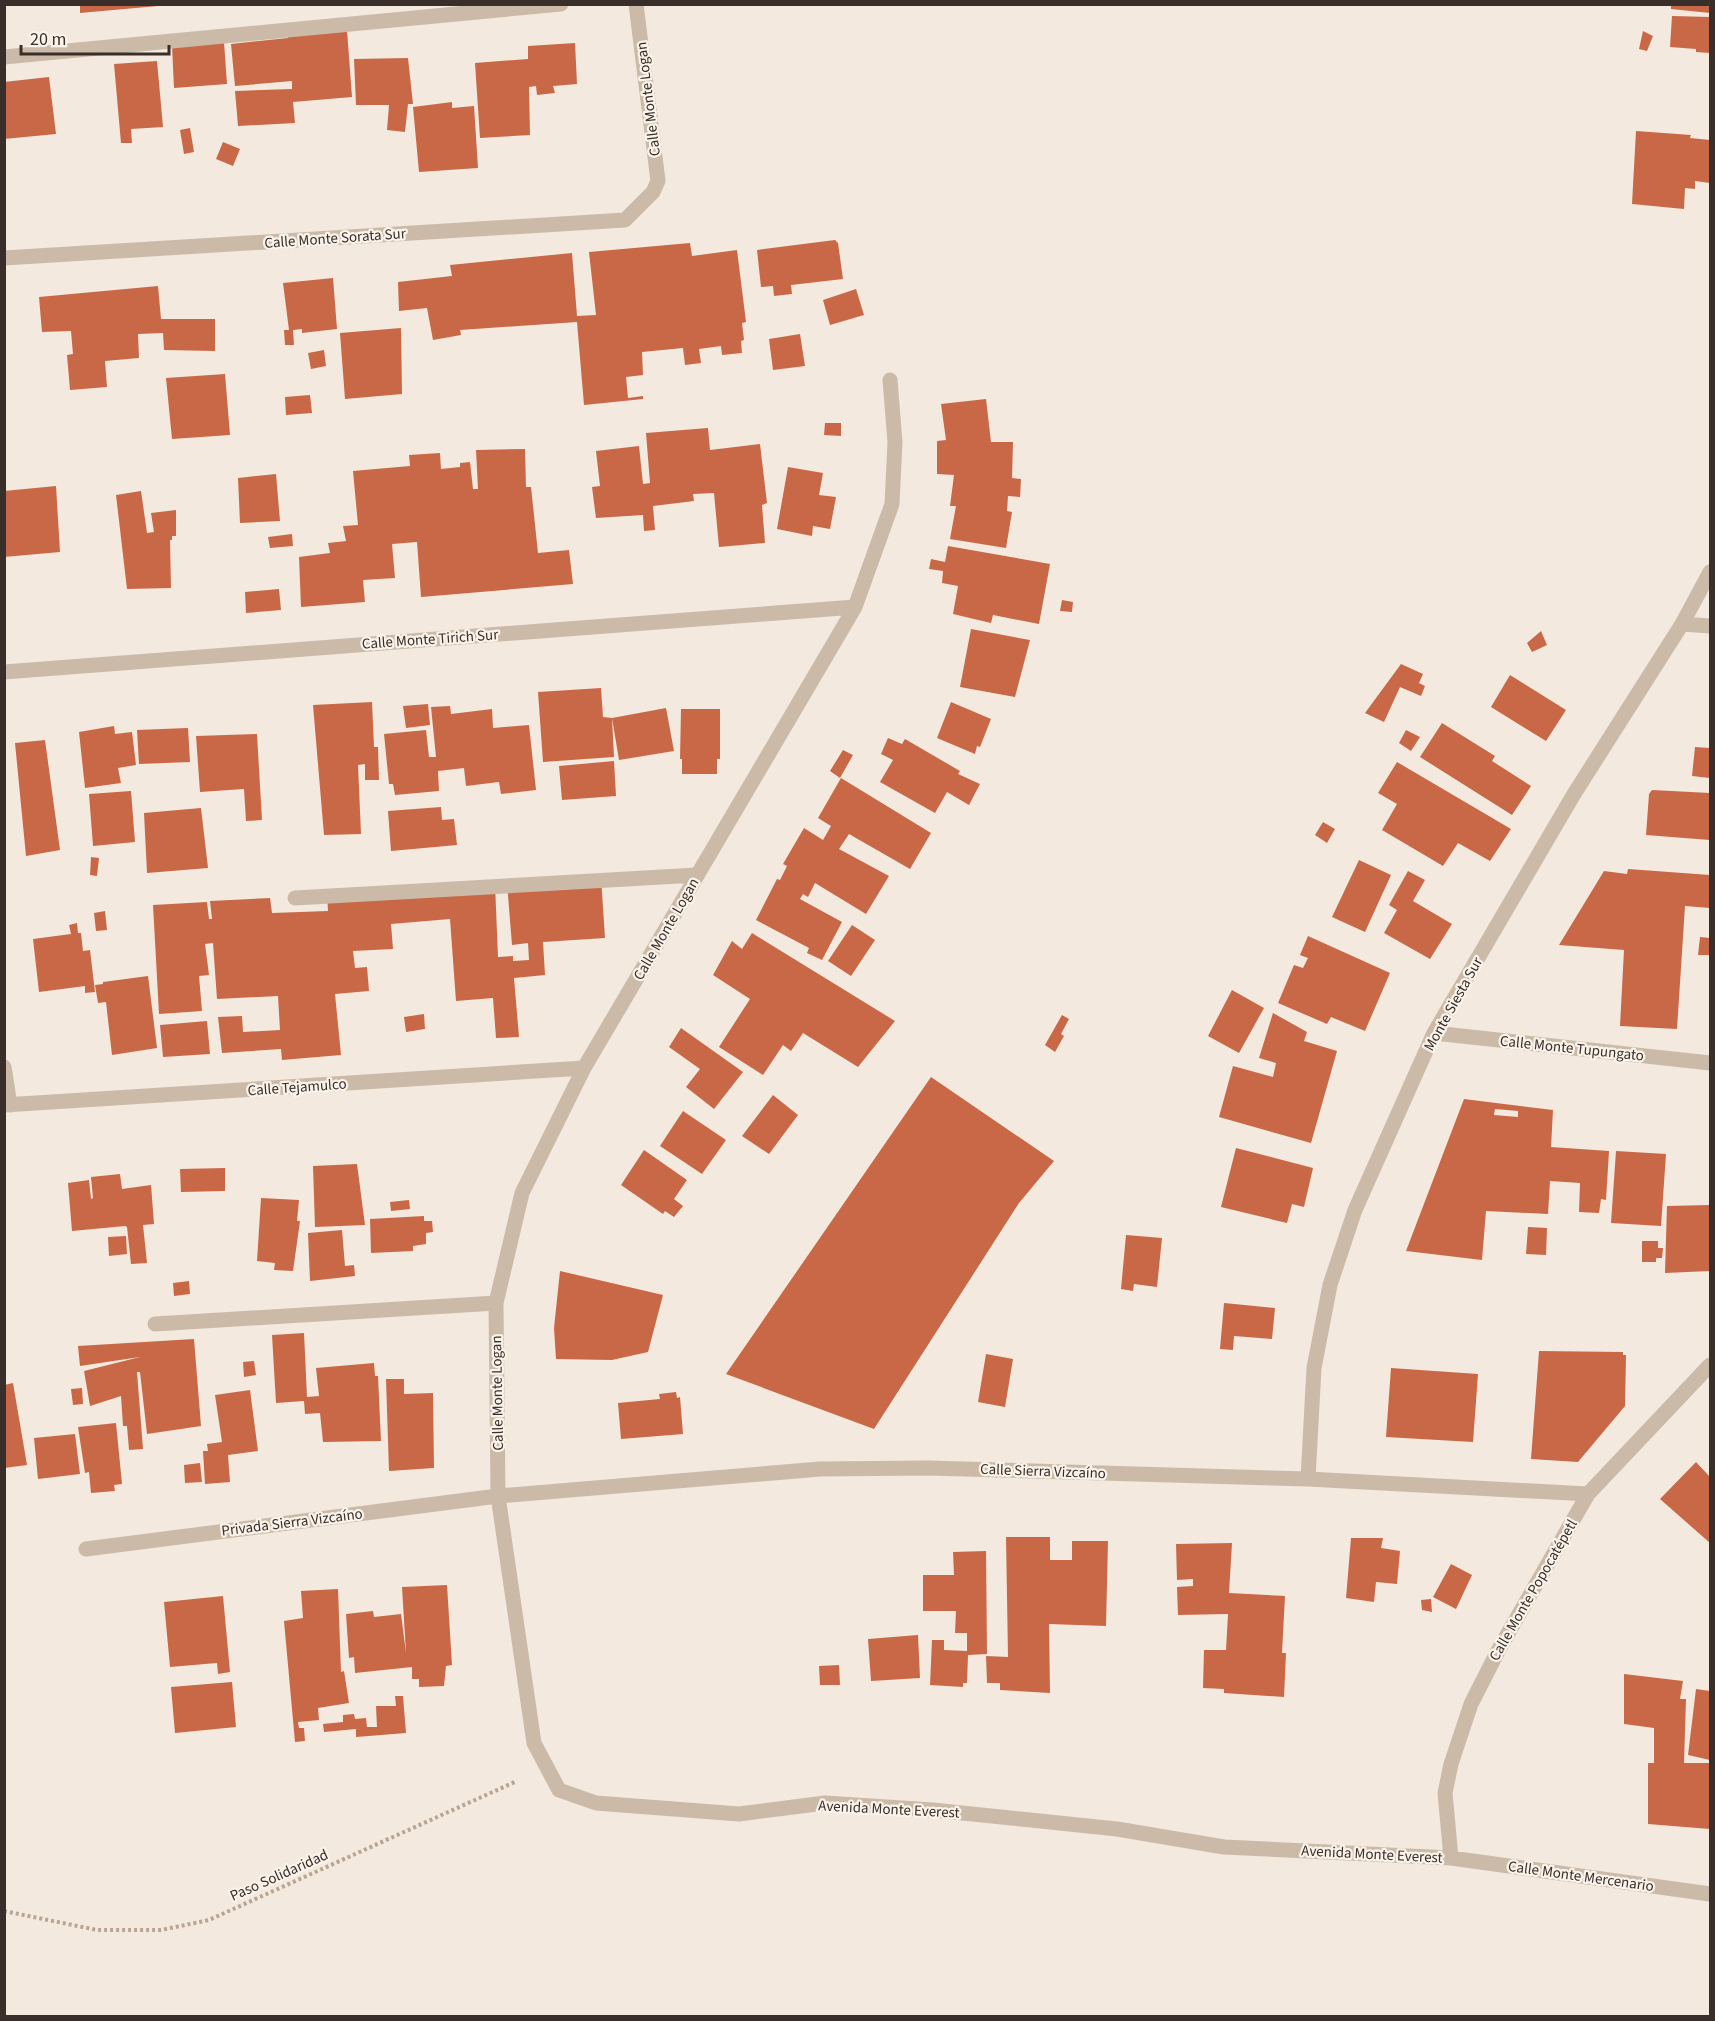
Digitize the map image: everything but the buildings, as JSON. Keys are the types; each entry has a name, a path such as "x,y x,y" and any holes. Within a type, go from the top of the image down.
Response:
{"street":[{"path":"4,57 561,4"},
{"name":"Calle Monte Logan","path":"636,4 658,181 653,192"},
{"name":"Calle Monte Sorata Sur","path":"4,258 625,220 653,192"},
{"name":"Calle Monte Logan","path":"498,1496 496,1303 522,1193 584,1068 855,607 892,504 895,442 890,380"},
{"name":"Monte Siesta Sur","path":"1308,1479 1314,1368 1330,1286 1355,1210 1434,1033 1574,794 1682,624 1710,572"},
{"name":"Calle Monte Tirich Sur","path":"4,672 855,607"},
{"path":"1682,624 1710,626"},
{"path":"295,898 697,875"},
{"name":"Calle Monte Tupungato","path":"1434,1033 1710,1063"},
{"path":"4,1067 7,1105"},
{"name":"Calle Tejamulco","path":"7,1105 584,1068"},
{"path":"155,1324 496,1303"},
{"name":"Calle Monte Popocatépetl","path":"1451,1858 1445,1793 1451,1764 1471,1704 1499,1649 1588,1494 1710,1365"},
{"name":"Calle Sierra Vizcaíno","path":"498,1496 820,1469 928,1468 1308,1479 1588,1494"},
{"name":"Privada Sierra Vizcaíno","path":"87,1549 498,1496"},
{"name":"Avenida Monte Everest","path":"498,1496 534,1743 559,1790 596,1803 739,1814 825,1803 933,1810 1117,1829 1224,1847 1451,1858"},
{"name":"Calle Monte Mercenario","path":"1451,1858 1710,1894"}],"path":[{"name":"Paso Solidaridad","path":"4,1911 97,1930 161,1930 209,1920 548,1767"}]}
